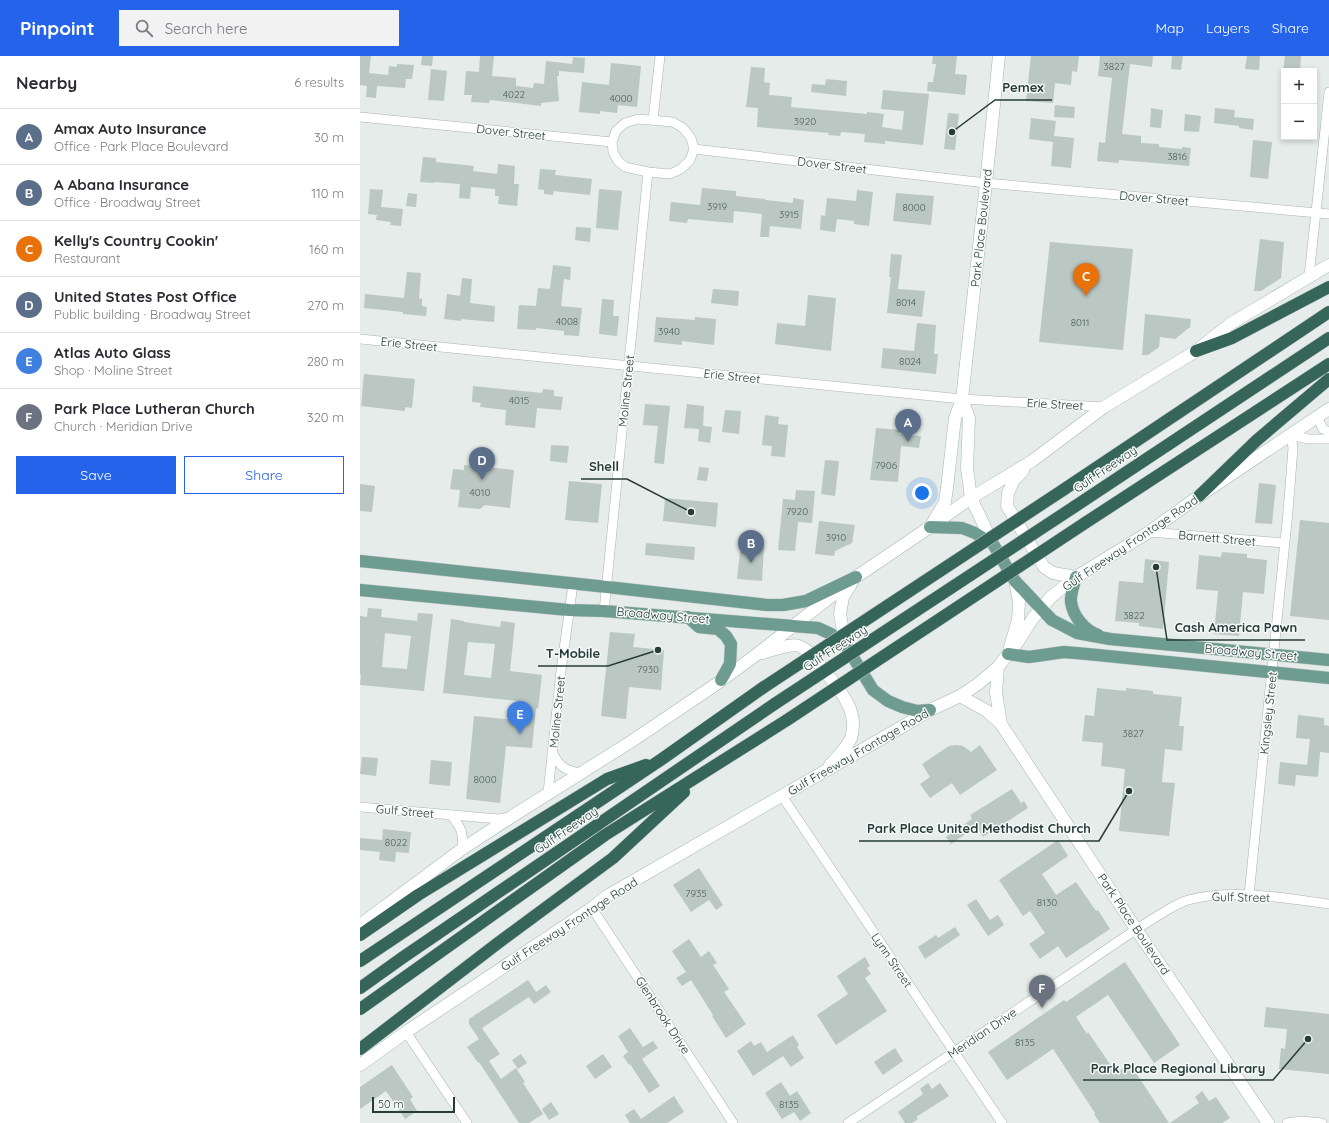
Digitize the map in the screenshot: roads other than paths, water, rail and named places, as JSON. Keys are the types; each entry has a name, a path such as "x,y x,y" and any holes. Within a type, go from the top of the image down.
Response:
{"highway":[{"path":"1196,352 1232,338 1329,287"},
{"name":"Gulf Freeway","path":"360,961 662,759 764,687 1063,490 1329,312"},
{"name":"Gulf Freeway","path":"360,988 776,703 1329,338"},
{"path":"360,1009 605,835 786,720 1329,364"},
{"path":"1199,496 1257,440 1329,379"},
{"path":"360,935 418,895 607,778 662,759"},
{"path":"360,1049 498,943 613,858 704,773"}],"main road":[{"name":"Park Place Boulevard","path":"930,527 945,502 955,418 962,399 986,183 998,56"},
{"path":"360,925 462,849 632,741 721,680 756,655 856,577 971,498 1032,461 1104,407 1196,352 1230,324 1329,264"},
{"name":"Park Place Boulevard","path":"962,399 969,418 967,468 971,498 993,544"},
{"name":"Gulf Freeway Frontage Road","path":"360,1064 608,896 930,710 960,696 978,684 998,667 1033,618 1051,597 1076,577 1149,532 1199,496 1329,408"},
{"path":"1032,461 1014,480 1008,493 1007,506 1044,567 1053,573 1076,577 1070,601 1078,620 1093,633 1110,639"},
{"name":"Broadway Street","path":"930,527 962,528 975,533 993,544 1015,581 1052,620 1077,633 1110,639 1329,660"},
{"name":"Broadway Street","path":"360,561 777,606 806,601 856,577"},
{"path":"845,644 840,614 842,597 856,577"},
{"path":"1008,654 1018,620 1019,602 1015,581"},
{"name":"Broadway Street","path":"360,590 569,610 688,617 818,628 831,634 845,644 873,690 888,701 917,711 930,710"},
{"path":"688,617 699,627 718,629 726,636 731,644 730,664 721,680"},
{"path":"756,655 784,647 799,646 811,654 846,698 851,709 852,724 850,738 844,749 824,772"},
{"name":"Broadway Street","path":"1008,654 1029,657 1064,652 1329,678"},
{"name":"Park Place Boulevard","path":"998,667 996,700 1001,724"},
{"name":"Park Place Boulevard","path":"960,696 987,711 1001,724 1136,929 1268,1123"}],"street":[{"path":"653,120 660,56"},
{"path":"1309,276 1329,92"},
{"name":"Dover Street","path":"360,117 612,142"},
{"path":"638,119 653,120 673,122 682,128 691,138 694,149 690,160 681,169 670,174 648,172 625,167 618,161 613,152 612,142 616,131 625,124 638,119"},
{"name":"Dover Street","path":"694,149 986,183 1329,214"},
{"name":"Moline Street","path":"604,611 648,172"},
{"name":"Erie Street","path":"360,340 962,399 1104,407"},
{"path":"1317,417 1324,429 1329,432"},
{"path":"1291,435 1308,439 1329,439"},
{"name":"Kingsley Street","path":"1249,895 1288,512 1293,448 1291,435"},
{"name":"Barnett Street","path":"1149,532 1284,544"},
{"name":"Moline Street","path":"548,794 573,584"},
{"path":"552,752 558,763 563,768 580,773"},
{"name":"Lynn Street","path":"782,796 1002,1123"},
{"name":"Gulf Street","path":"360,807 499,819 511,817"},
{"name":"Gulf Street","path":"451,815 462,831 464,839 462,849"},
{"name":"Gulf Street","path":"1136,929 1170,908 1186,901 1206,896 1249,895 1329,904"},
{"name":"Glenbrook Drive","path":"592,908 733,1123"},
{"name":"Meridian Drive","path":"848,1123 1136,929"},
{"path":"406,1032 467,1123"},
{"path":"1287,1123 1301,1121 1322,1123"}],"place":[{"name":"Pemex","path":"952,132"},
{"name":"Kelly's Country Cookin'","path":"1086,296"},
{"name":"Amax Auto Insurance","path":"908,442"},
{"name":"United States Post Office","path":"482,480"},
{"name":"Shell","path":"691,512"},
{"name":"A Abana Insurance","path":"751,563"},
{"name":"Cash America Pawn","path":"1156,567"},
{"name":"T-Mobile","path":"658,650"},
{"name":"Atlas Auto Glass","path":"520,734"},
{"name":"Park Place United Methodist Church","path":"1129,791"},
{"name":"Park Place Lutheran Church","path":"1042,1008"},
{"name":"Park Place Regional Library","path":"1308,1039"}]}
